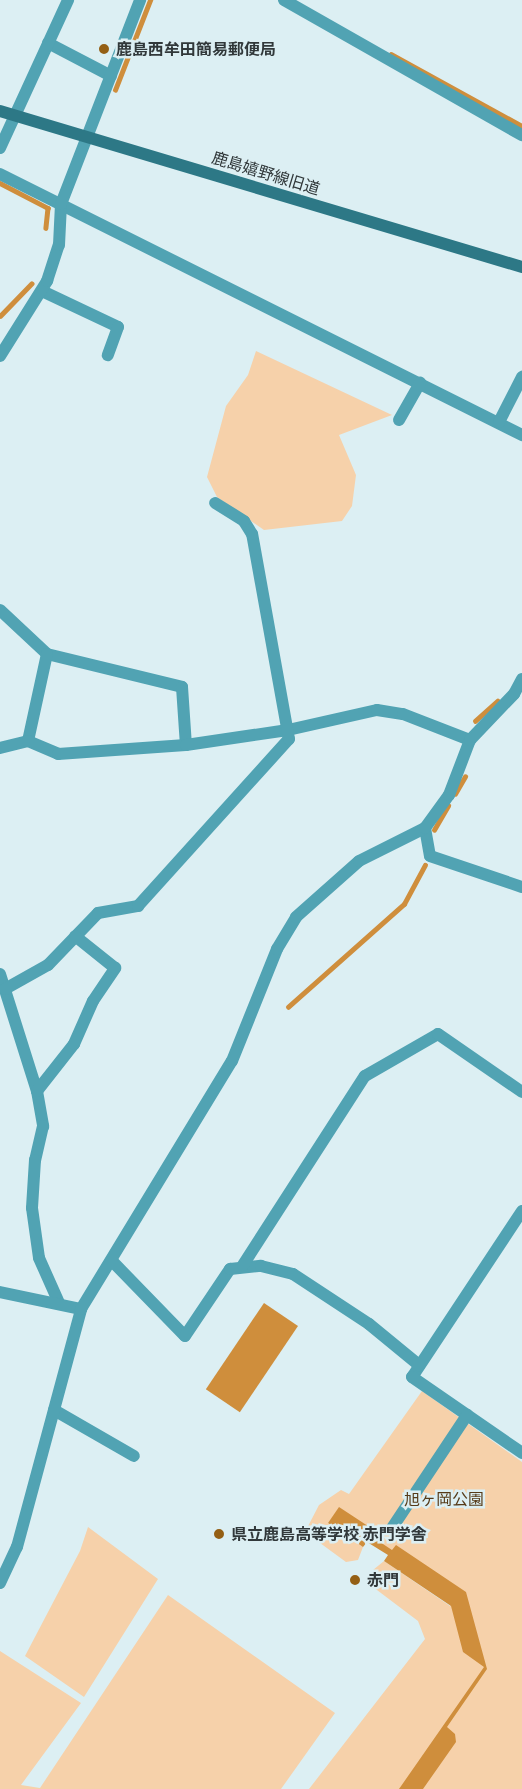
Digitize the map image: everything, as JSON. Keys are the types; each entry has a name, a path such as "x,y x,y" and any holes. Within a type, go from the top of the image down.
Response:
{"street":[{"path":"0,148 68,0"},
{"path":"0,356 42,291 59,245 61,204 140,0"},
{"path":"284,0 522,135"},
{"path":"48,43 111,76"},
{"name":"鹿島嬉野線旧道","path":"0,111 522,267"},
{"path":"0,174 522,435"},
{"path":"42,291 118,327 108,355"},
{"path":"499,422 522,377"},
{"path":"399,420 420,383"},
{"path":"4,996 48,965 98,913 138,906 289,739 252,534 244,521 215,503"},
{"path":"0,610 46,654 182,687 186,745"},
{"path":"28,741 46,654"},
{"path":"0,1583 17,1547 81,1309 113,1262 232,1061 277,949 296,917 359,861 425,828 449,795 470,740 518,697 522,679"},
{"path":"0,748 28,741 58,754 186,745 288,730 377,710 403,714 470,740"},
{"path":"425,828 430,856 522,886"},
{"path":"36,1091 74,1044 93,1001 115,968 75,936"},
{"path":"0,974 4,996 36,1091 43,1126 35,1160 32,1208 39,1258 58,1303"},
{"path":"243,1265 358,1082 385,1064 438,1034 522,1092"},
{"path":"522,1211 412,1377 522,1453"},
{"path":"113,1262 185,1336 230,1269 243,1265 293,1274 369,1324 419,1365"},
{"path":"0,1292 81,1309"},
{"path":"54,1410 134,1456"},
{"path":"392,1528 467,1415"}],"green space":[{"path":"256,351 392,415 339,435 356,475 352,506 342,521 264,530 217,497 207,477 226,406 248,375"},
{"name":"旭ヶ岡公園","path":"422,1391 522,1462 522,1789 309,1789 425,1639 418,1621 373,1587 373,1570 384,1561 450,1606 457,1597 333,1517 328,1523 363,1547 358,1560 346,1562 305,1532 319,1505 341,1490 349,1494"},
{"path":"88,1527 158,1579 84,1697 25,1656 80,1551"},
{"path":"168,1595 335,1713 281,1789 0,1789 0,1651 81,1703 21,1785 40,1788"}],"shaded area":[{"path":"264,1303 298,1326 240,1412 206,1389"},
{"path":"339,1507 374,1530 371,1536 392,1550 396,1545 466,1592 487,1669 447,1727 455,1734 456,1742 423,1789 399,1789 484,1667 463,1652 451,1606 384,1561 388,1555 367,1542 363,1547 328,1523"}],"waterway":[{"path":"115,90 150,0"},
{"path":"391,54 522,126"},
{"path":"0,183 48,208 46,228"},
{"path":"0,316 31,284"},
{"path":"475,721 497,701"},
{"path":"455,794 465,777"},
{"path":"434,830 448,806"},
{"path":"288,1007 404,904 425,865"}],"place":[{"name":"鹿島西牟田簡易郵便局","path":"104,49"},
{"name":"県立鹿島高等学校 赤門学舎","path":"219,1534"},
{"name":"赤門","path":"355,1580"}]}
